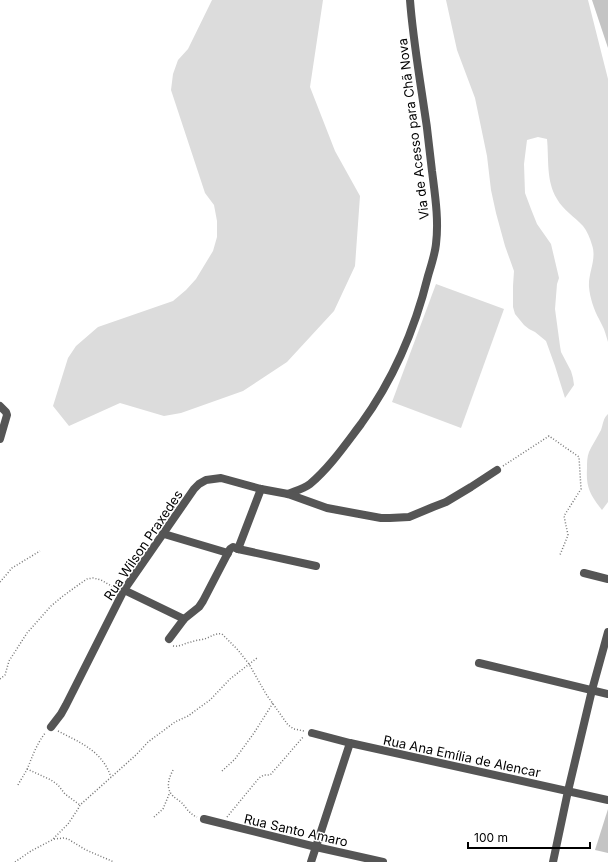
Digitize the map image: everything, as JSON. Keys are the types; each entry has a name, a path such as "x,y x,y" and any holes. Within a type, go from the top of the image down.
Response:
{"street":[{"name":"Via de Acesso para Chã Nova","path":"288,494 309,484 324,471 368,414 393,372 414,325 427,282 436,244 436,218 427,129 411,20 410,0"},
{"path":"0,406 7,415 0,439"},
{"name":"Rua Wilson Praxedes","path":"51,727 64,710 123,591 199,484 206,480 221,478 261,489 288,494 327,508 381,518 401,518 409,517 446,502 497,470"},
{"path":"238,549 261,489"},
{"path":"164,534 228,553"},
{"path":"169,639 184,619 199,607 231,548 316,566"},
{"path":"584,574 608,579"},
{"path":"123,591 184,619"},
{"path":"554,862 568,791 592,690 608,632"},
{"path":"479,663 608,694"},
{"name":"Rua Ana Emília de Alencar","path":"312,733 350,743 608,800"},
{"path":"311,862 350,743"},
{"name":"Rua Santo Amaro","path":"204,819 383,862"}],"path":[{"path":"497,470 549,436 579,458 581,489 564,516 568,535 560,555"},
{"path":"0,582 12,568 40,551"},
{"path":"0,679 5,675 9,661 27,633 51,606 77,586 87,579 93,578 101,580 123,591"},
{"path":"169,639 168,642 174,647 218,633 222,634 249,664 266,694 288,725 294,729 308,732 272,774 264,775 260,778 222,824"},
{"path":"52,840 68,824 80,805 148,742 162,730 188,716 210,700 230,679 257,658"},
{"path":"222,771 235,759 273,704"},
{"path":"18,785 41,739 51,727 75,739 92,750 104,763 111,777"},
{"path":"27,769 51,780 58,785 65,794 80,805"},
{"path":"154,817 163,809 170,792 168,782 173,770"},
{"path":"170,792 194,816 204,819"},
{"path":"15,862 31,851 52,840 60,838 68,839 86,850 114,862"}],"shaded area":[{"path":"212,0 323,0 310,87 335,151 360,196 355,266 334,311 287,362 243,391 181,413 164,416 120,403 69,426 53,406 68,358 76,346 98,327 173,301 196,279 213,251 217,237 217,221 214,205 205,193 171,90 173,74 178,60 188,49"},
{"path":"446,0 588,0 608,79 608,342 591,300 589,282 594,256 592,245 584,228 562,207 553,192 549,170 547,139 538,137 527,140 524,164 525,193 537,224 551,244 559,278 557,284 555,309 560,346 561,352 571,371 574,385 565,398 546,341 524,325 515,314 513,307 514,271 496,213 491,190 487,156 475,98 457,50"},
{"path":"436,284 504,309 461,428 392,402"},
{"path":"608,414 608,502 602,510 594,500 588,486 587,462 589,452 601,430 605,417"}],"building":[{"path":"592,0 608,0 608,48"},
{"path":"608,809 608,853 595,850"}]}
